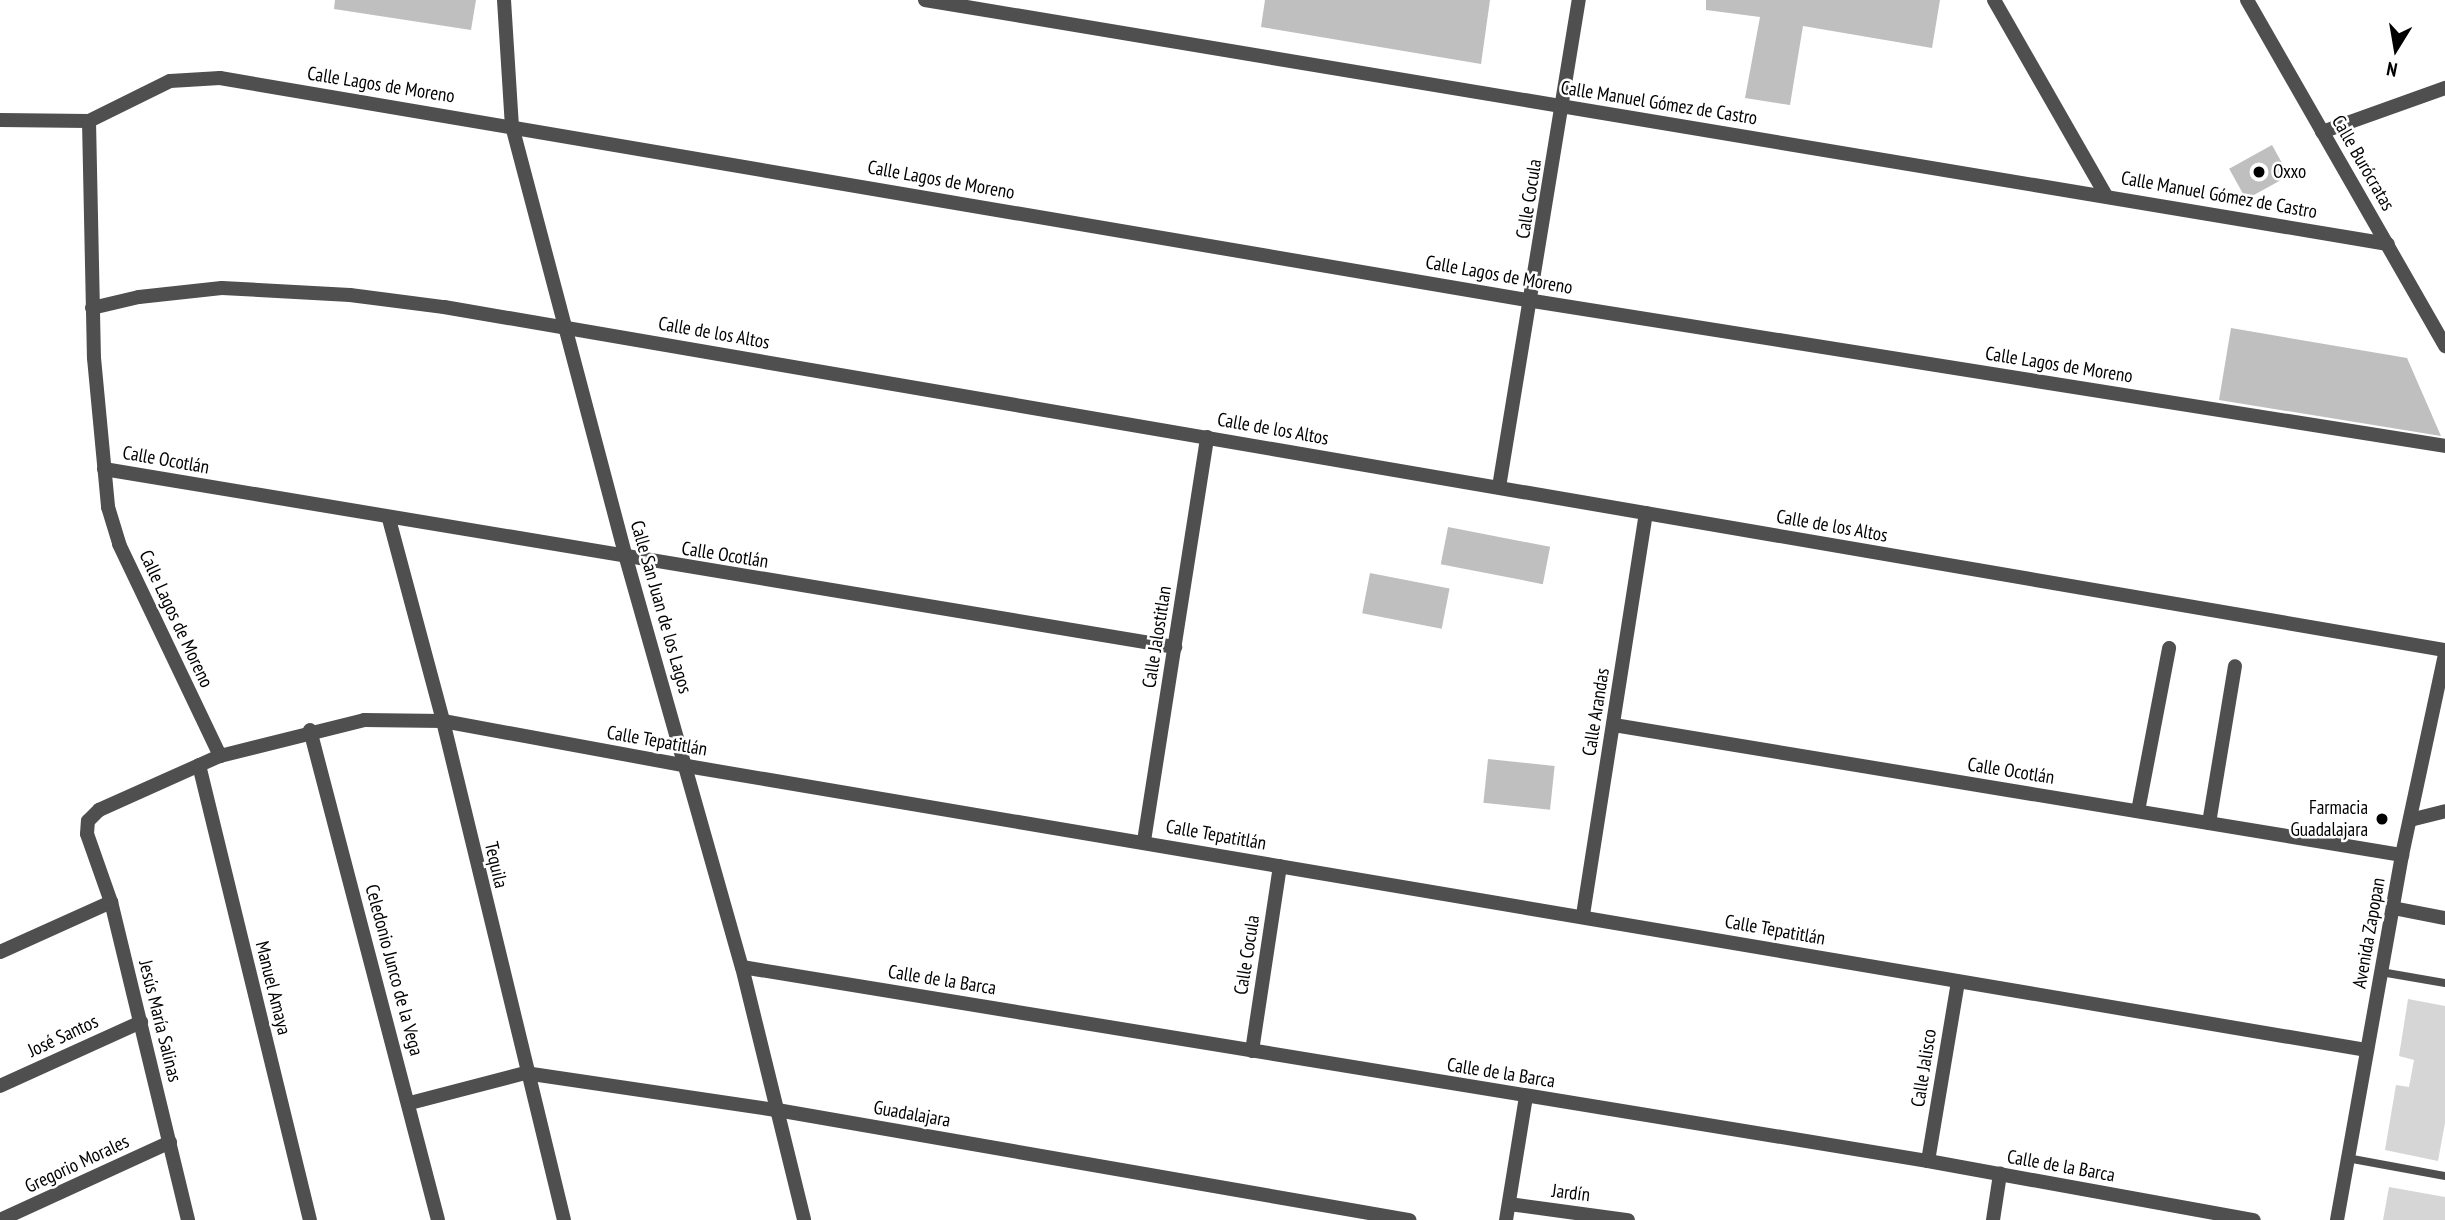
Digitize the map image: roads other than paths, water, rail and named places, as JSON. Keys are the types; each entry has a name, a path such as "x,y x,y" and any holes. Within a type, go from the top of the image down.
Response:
{"street":[{"name":"Calle San Juan de los Lagos","path":"504,0 512,126 626,558 742,967 804,1220"},
{"name":"Calle Manuel Gómez de Castro","path":"925,0 1562,107 2105,194 2388,244"},
{"name":"Calle Cocula","path":"1499,486 1533,301 1579,0"},
{"path":"1994,0 2105,194"},
{"name":"Calle Burócratas","path":"2247,0 2445,346"},
{"name":"Calle Lagos de Moreno","path":"220,756 119,544 104,469 92,308 89,121 165,83 200,78 512,126 1533,301 2445,446"},
{"path":"2322,132 2445,88"},
{"path":"0,120 89,121"},
{"name":"Calle de los Altos","path":"92,308 185,291 293,290 565,327 1499,486 2445,652"},
{"name":"Calle Jalostitlan","path":"1144,841 1207,437"},
{"name":"Calle Ocotlán","path":"104,469 389,519 1175,647"},
{"name":"Calle Arandas","path":"1583,915 1646,513"},
{"name":"Tequila","path":"389,519 443,721 525,1073 564,1220"},
{"path":"2138,811 2169,648"},
{"name":"Avenida Zapopan","path":"2337,1220 2402,855 2445,652"},
{"path":"2209,823 2235,666"},
{"name":"Calle Tepatitlán","path":"87,834 88,821 99,810 220,756 310,730 364,720 443,721 687,766 1583,915 1958,982 2367,1050"},
{"name":"Calle Ocotlán","path":"1614,725 2402,855"},
{"name":"Celedonio Junco de la Vega","path":"310,730 410,1103 438,1220"},
{"name":"Manuel Amaya","path":"199,765 310,1220"},
{"path":"2410,820 2445,811"},
{"name":"Jesús María Salinas","path":"87,834 111,902 188,1220"},
{"name":"Calle Cocula","path":"1252,1051 1280,866"},
{"path":"0,952 111,902"},
{"path":"2393,908 2445,918"},
{"name":"Calle de la Barca","path":"742,967 1928,1161 2254,1220"},
{"name":"Calle Jalisco","path":"1928,1161 1958,982"},
{"name":"José Santos","path":"0,1086 141,1021"},
{"name":"Guadalajara","path":"410,1103 525,1073 776,1110 1409,1220"},
{"path":"1506,1220 1526,1097"},
{"name":"Gregorio Morales","path":"0,1220 170,1142"},
{"path":"1993,1220 2000,1174"},
{"name":"Jardín","path":"1509,1204 1628,1220"}],"lane":[{"path":"2381,972 2445,983"},
{"path":"2347,1158 2445,1176"}],"place":[{"name":"Oxxo","path":"2259,172"},
{"name":"Farmacia Guadalajara","path":"2382,819"}]}
